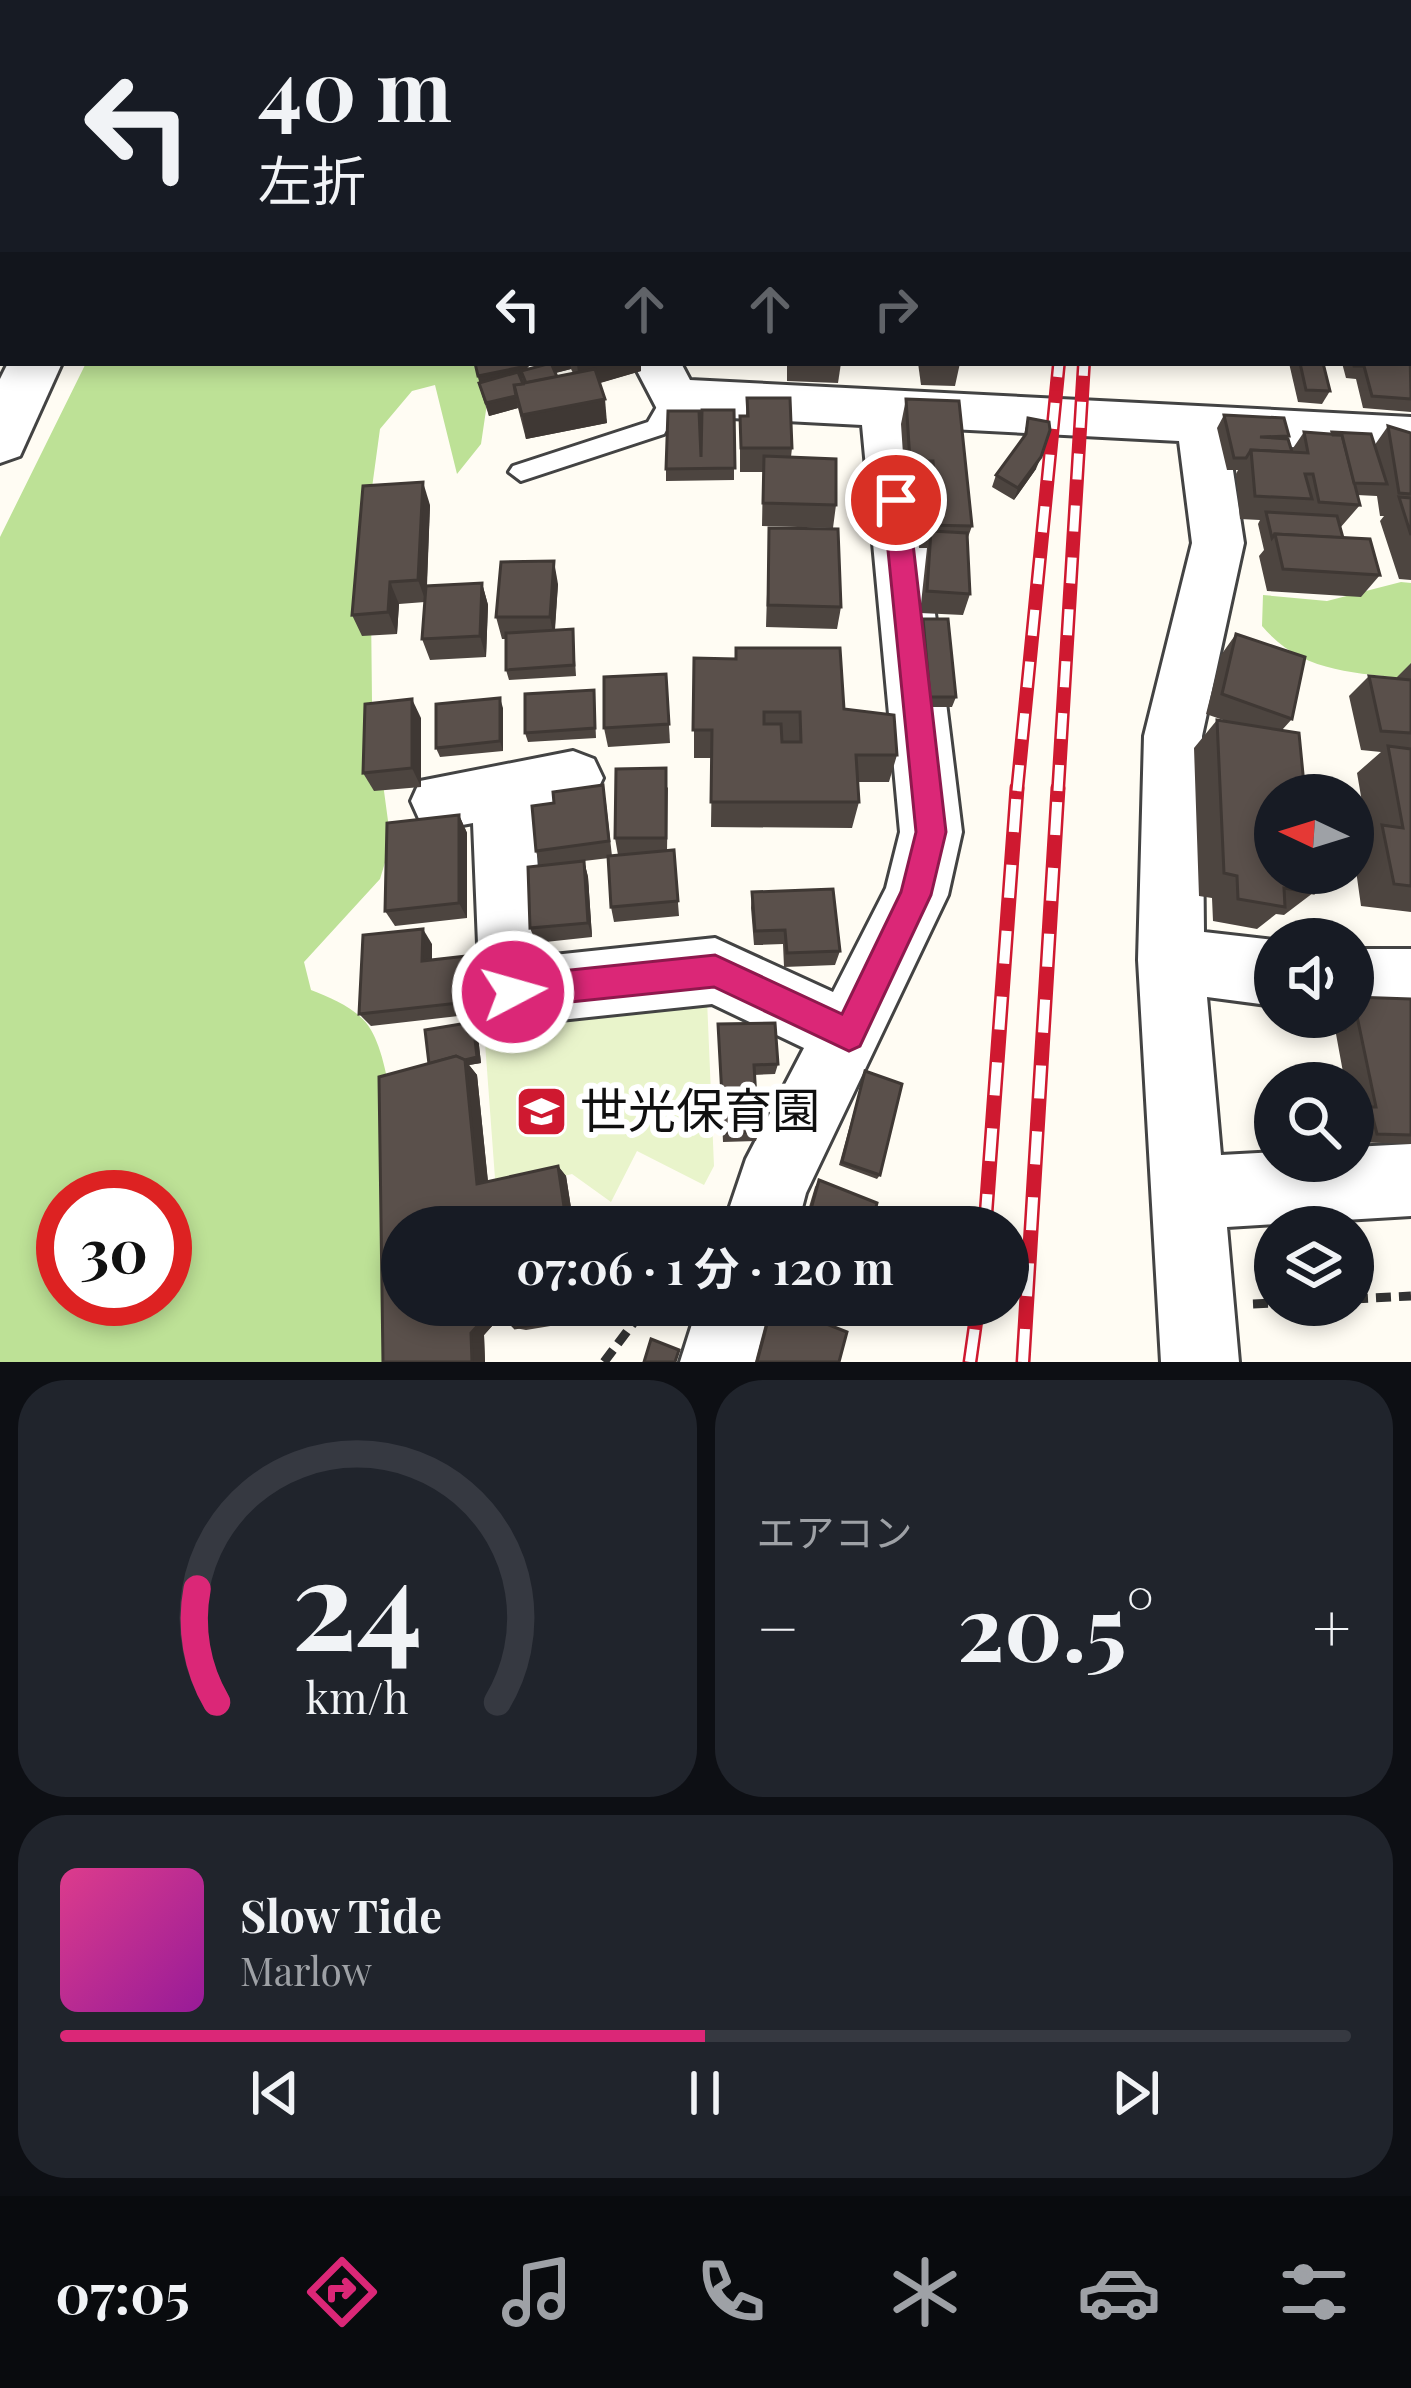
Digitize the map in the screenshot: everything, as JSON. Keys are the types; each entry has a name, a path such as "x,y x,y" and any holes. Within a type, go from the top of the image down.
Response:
{"street":[{"path":"0,440 34,366"},
{"path":"666,380 885,405 1411,435"},
{"path":"766,1206 916,895 931,832 885,405"},
{"path":"1200,1362 1171,960 1172,736 1218,543 1202,423"},
{"path":"573,778 472,796 513,992 715,971 849,1034"},
{"path":"1171,960 1254,970"},
{"path":"1374,982 1411,982"},
{"path":"1186,1193 1411,1180"},
{"path":"719,1362 730,1326"}],"lane":[{"path":"521,472 656,428 666,380"}],"path":[{"path":"1374,1298 1411,1296"},
{"path":"604,1362 631,1326"}],"green space":[{"path":"85,366 493,366 481,444 457,474 435,385 412,391 380,429 359,583 371,608 372,702 391,843 380,879 304,962 311,990 360,1016 382,1059 395,1142 397,1206 381,1206 381,1326 397,1326 396,1362 0,1362 0,537"},
{"path":"1411,583 1411,679 1311,662 1262,626 1263,595 1327,601"},
{"path":"691,994 707,999 714,1166 704,1185 637,1151 611,1202 572,1174 496,1192 484,1029"}],"building":[{"path":"476,366 527,366 478,376"},
{"path":"552,366 557,377 526,383 521,371"},
{"path":"1301,366 1324,366 1330,391 1306,390"},
{"path":"1364,366 1410,366 1411,399 1372,396"},
{"path":"595,369 605,399 522,415 514,385"},
{"path":"518,372 523,384 514,385 516,396 486,403 479,383"},
{"path":"747,398 790,398 792,448 741,448 740,416 748,416"},
{"path":"906,399 959,401 972,526 925,525 922,487 935,487 933,461 910,461"},
{"path":"702,410 734,410 735,468 666,469 668,411 699,411 701,457"},
{"path":"1224,415 1284,418 1289,436 1260,437 1288,439 1292,452 1251,450 1246,458 1234,458"},
{"path":"1028,418 1049,422 1050,430 1041,457 1018,488 996,475 1026,434"},
{"path":"1388,426 1411,433 1411,494 1399,493"},
{"path":"1304,432 1342,435 1360,505 1319,502 1313,474 1305,474 1312,499 1255,496 1251,450 1308,453"},
{"path":"1332,432 1371,434 1387,484 1354,483 1342,435"},
{"path":"764,456 836,459 836,505 763,503"},
{"path":"423,482 418,580 390,582 388,612 352,615 363,486"},
{"path":"1399,497 1411,498 1411,535"},
{"path":"1266,512 1337,516 1343,538 1275,534 1272,538"},
{"path":"769,528 838,529 841,607 768,605"},
{"path":"931,531 967,533 970,594 927,591"},
{"path":"1275,534 1370,539 1380,575 1283,569"},
{"path":"554,561 550,617 496,617 501,562"},
{"path":"482,583 480,636 422,639 426,586"},
{"path":"923,619 948,619 956,697 930,697"},
{"path":"573,629 574,665 506,670 506,633"},
{"path":"1236,634 1305,657 1292,719 1222,694"},
{"path":"736,648 840,648 844,709 894,715 897,755 856,755 859,802 711,802 712,730 693,730 694,658 736,659","holes":["764,712 800,712 801,742 782,742 781,724 764,724"]},
{"path":"666,674 669,724 604,728 604,677"},
{"path":"1369,676 1411,680 1411,733 1381,731"},
{"path":"594,690 595,728 525,733 525,694"},
{"path":"500,698 500,741 436,748 436,704"},
{"path":"412,699 412,768 363,773 365,704"},
{"path":"1217,720 1299,733 1303,774 1254,774 1254,894 1284,894 1285,907 1238,899 1237,876 1224,873"},
{"path":"1388,746 1411,749 1411,886 1394,884 1382,825 1403,828"},
{"path":"666,768 666,838 615,838 616,769"},
{"path":"603,785 609,841 536,851 532,806 554,803 553,792"},
{"path":"459,815 459,903 385,911 387,823"},
{"path":"674,850 678,901 611,907 608,856"},
{"path":"584,861 588,923 530,928 528,867"},
{"path":"833,889 840,951 787,953 785,930 755,931 752,892"},
{"path":"423,929 422,961 467,956 468,1002 359,1014 363,935"},
{"path":"1374,998 1411,999 1411,1135 1377,1134 1374,1062 1367,1062 1362,1038 1374,1038"},
{"path":"473,1022 477,1057 456,1056 429,1064 425,1030"},
{"path":"775,1023 778,1064 754,1065 758,1132 724,1133 718,1024"},
{"path":"456,1056 465,1060 477,1184 558,1166 564,1206 381,1206 381,1220 379,1077"},
{"path":"865,1071 902,1084 880,1175 842,1162"},
{"path":"819,1180 877,1203 876,1206 812,1206"},
{"path":"382,1326 477,1326 471,1333 472,1362 383,1362"},
{"path":"766,1326 832,1326 847,1332 839,1362 757,1362"},
{"path":"651,1339 679,1350 675,1362 644,1362"}],"railway":[{"path":"1017,791 1059,366"},
{"path":"1058,791 1084,366"},
{"path":"987,1206 1017,788"},
{"path":"1023,1362 1058,788"},
{"path":"970,1362 975,1326"}],"place":[{"name":"世光保育園","path":"541,1111"}],"route":[{"path":"513,992 715,971 849,1034 916,895 931,832 896,500"}]}
